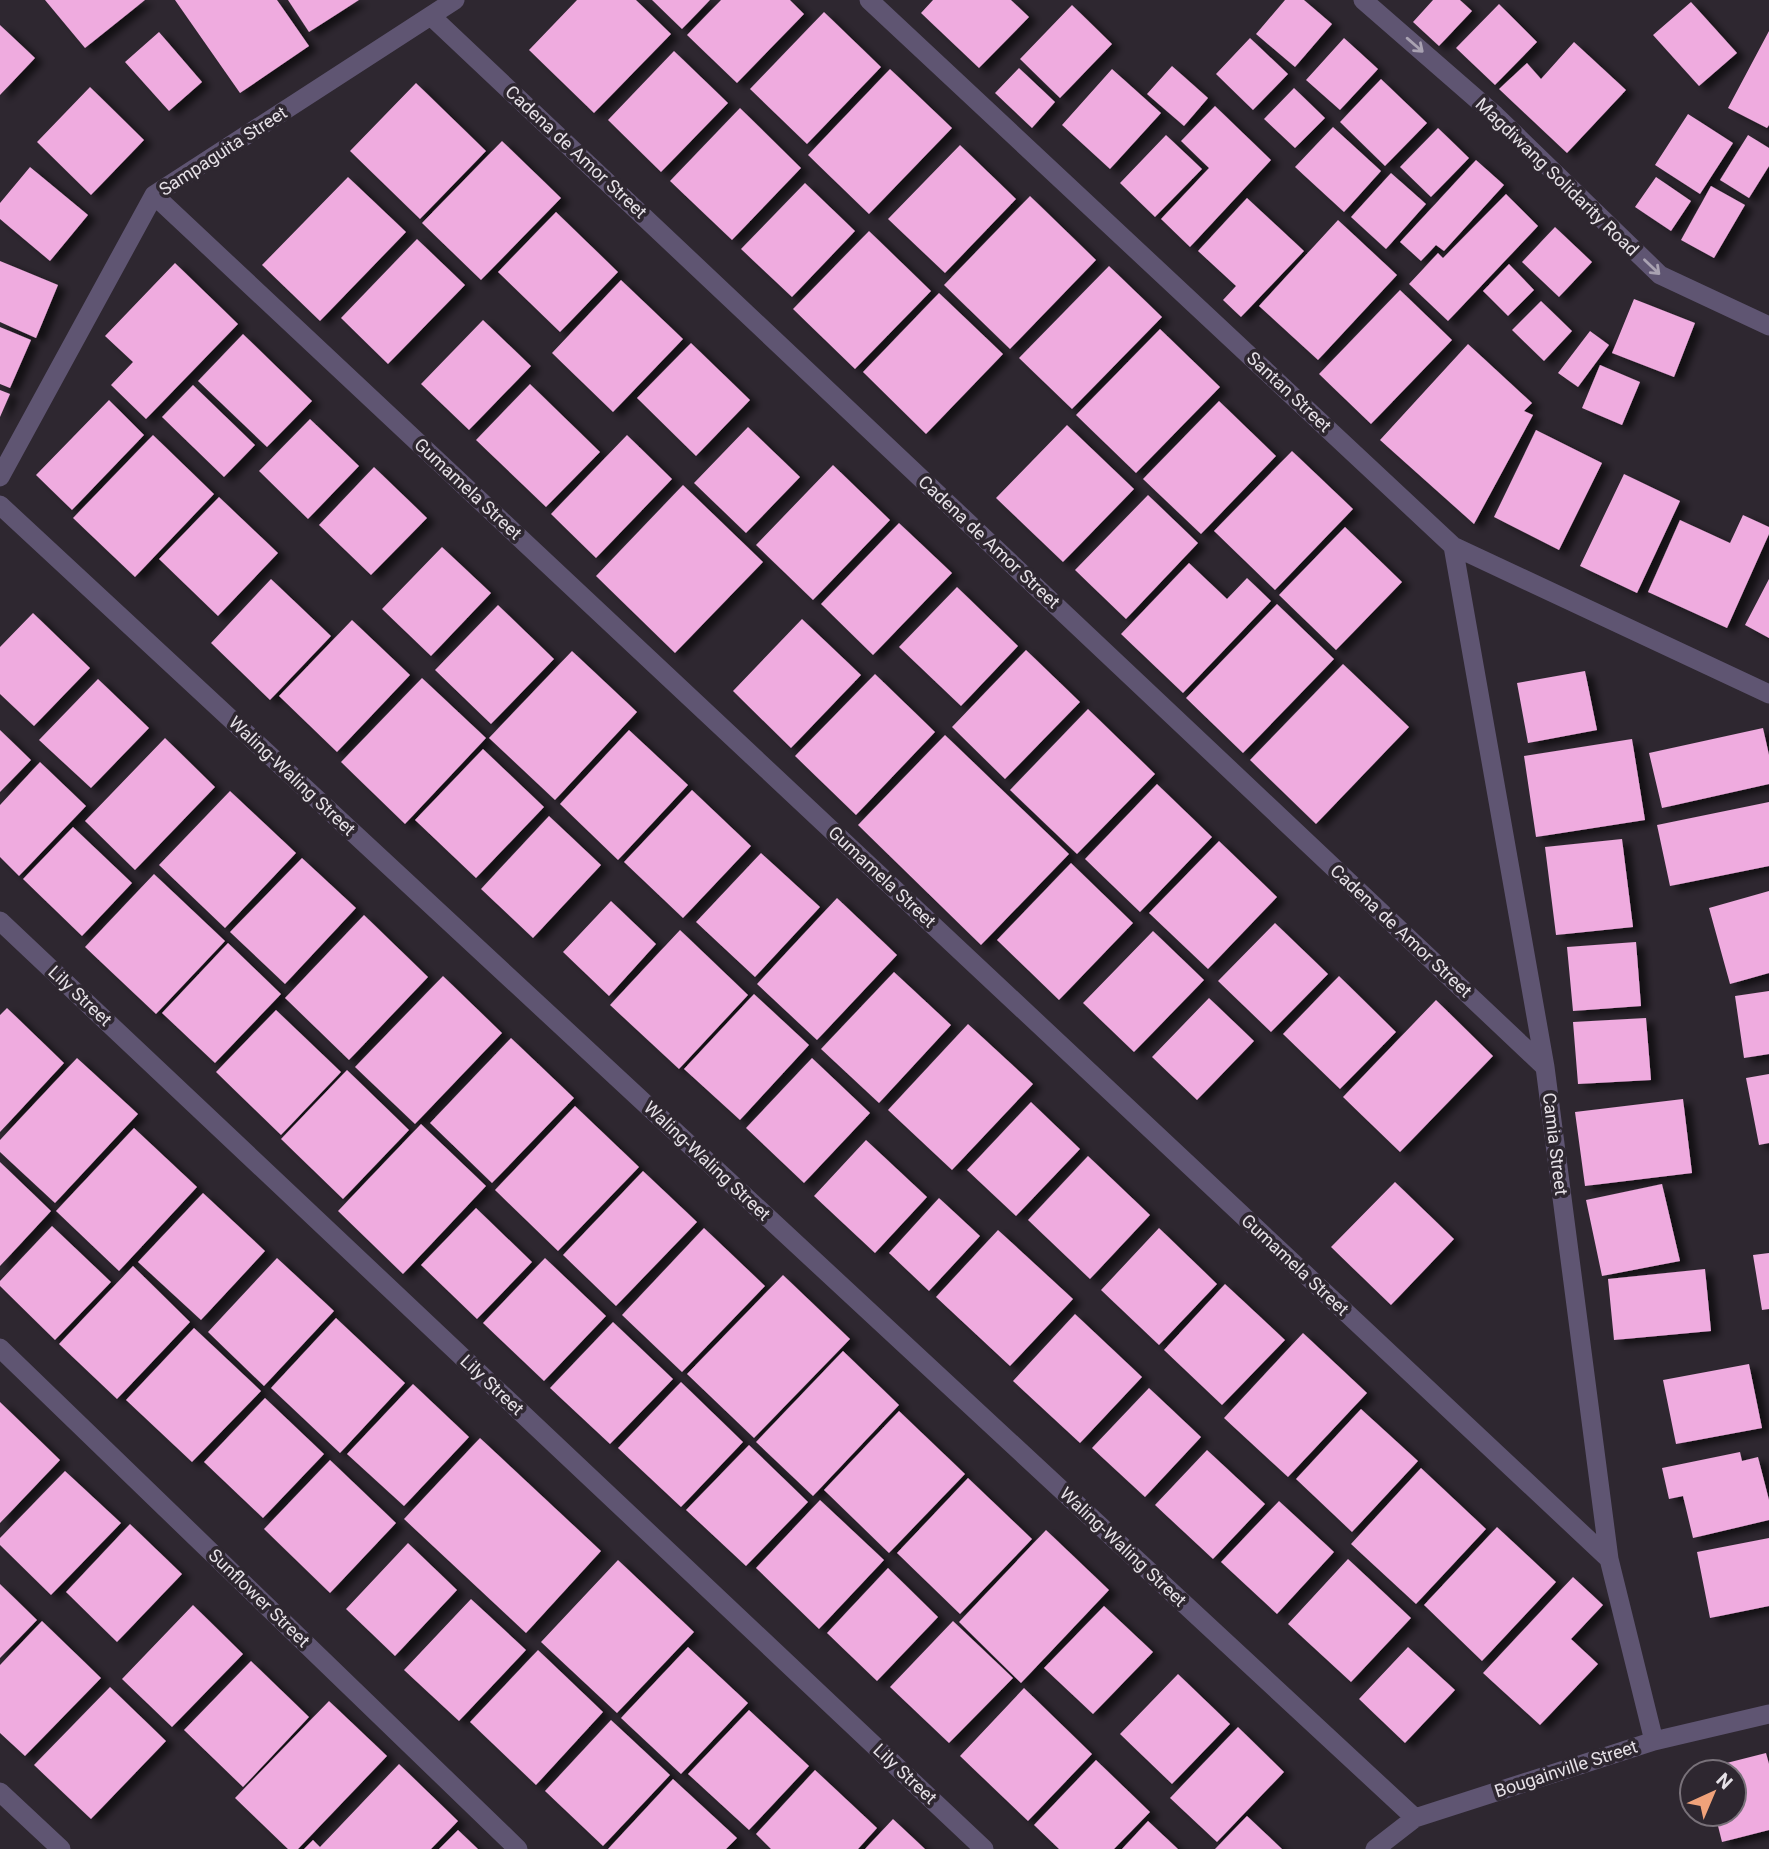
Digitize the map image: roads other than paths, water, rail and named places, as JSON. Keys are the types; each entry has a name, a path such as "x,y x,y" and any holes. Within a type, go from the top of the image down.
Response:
{"street":[{"name":"Sampaguita Street","path":"0,477 154,195 455,0"},
{"name":"Santan Street","path":"869,0 1453,546 1769,694"},
{"name":"Magdiwang Solidarity Road","path":"1363,0 1495,115 1660,275 1769,326"},
{"name":"Cadena de Amor Street","path":"432,17 1545,1067"},
{"name":"Gumamela Street","path":"154,195 1609,1559"},
{"name":"Waling-Waling Street","path":"0,505 1415,1818"},
{"name":"Camia Street","path":"1453,546 1545,1067 1609,1559 1654,1741"},
{"name":"Lily Street","path":"0,921 984,1849"},
{"name":"Sunflower Street","path":"0,1348 518,1849"},
{"name":"Bougainville Street","path":"1375,1849 1415,1818 1654,1741 1769,1714"},
{"path":"0,1792 61,1849"}]}
